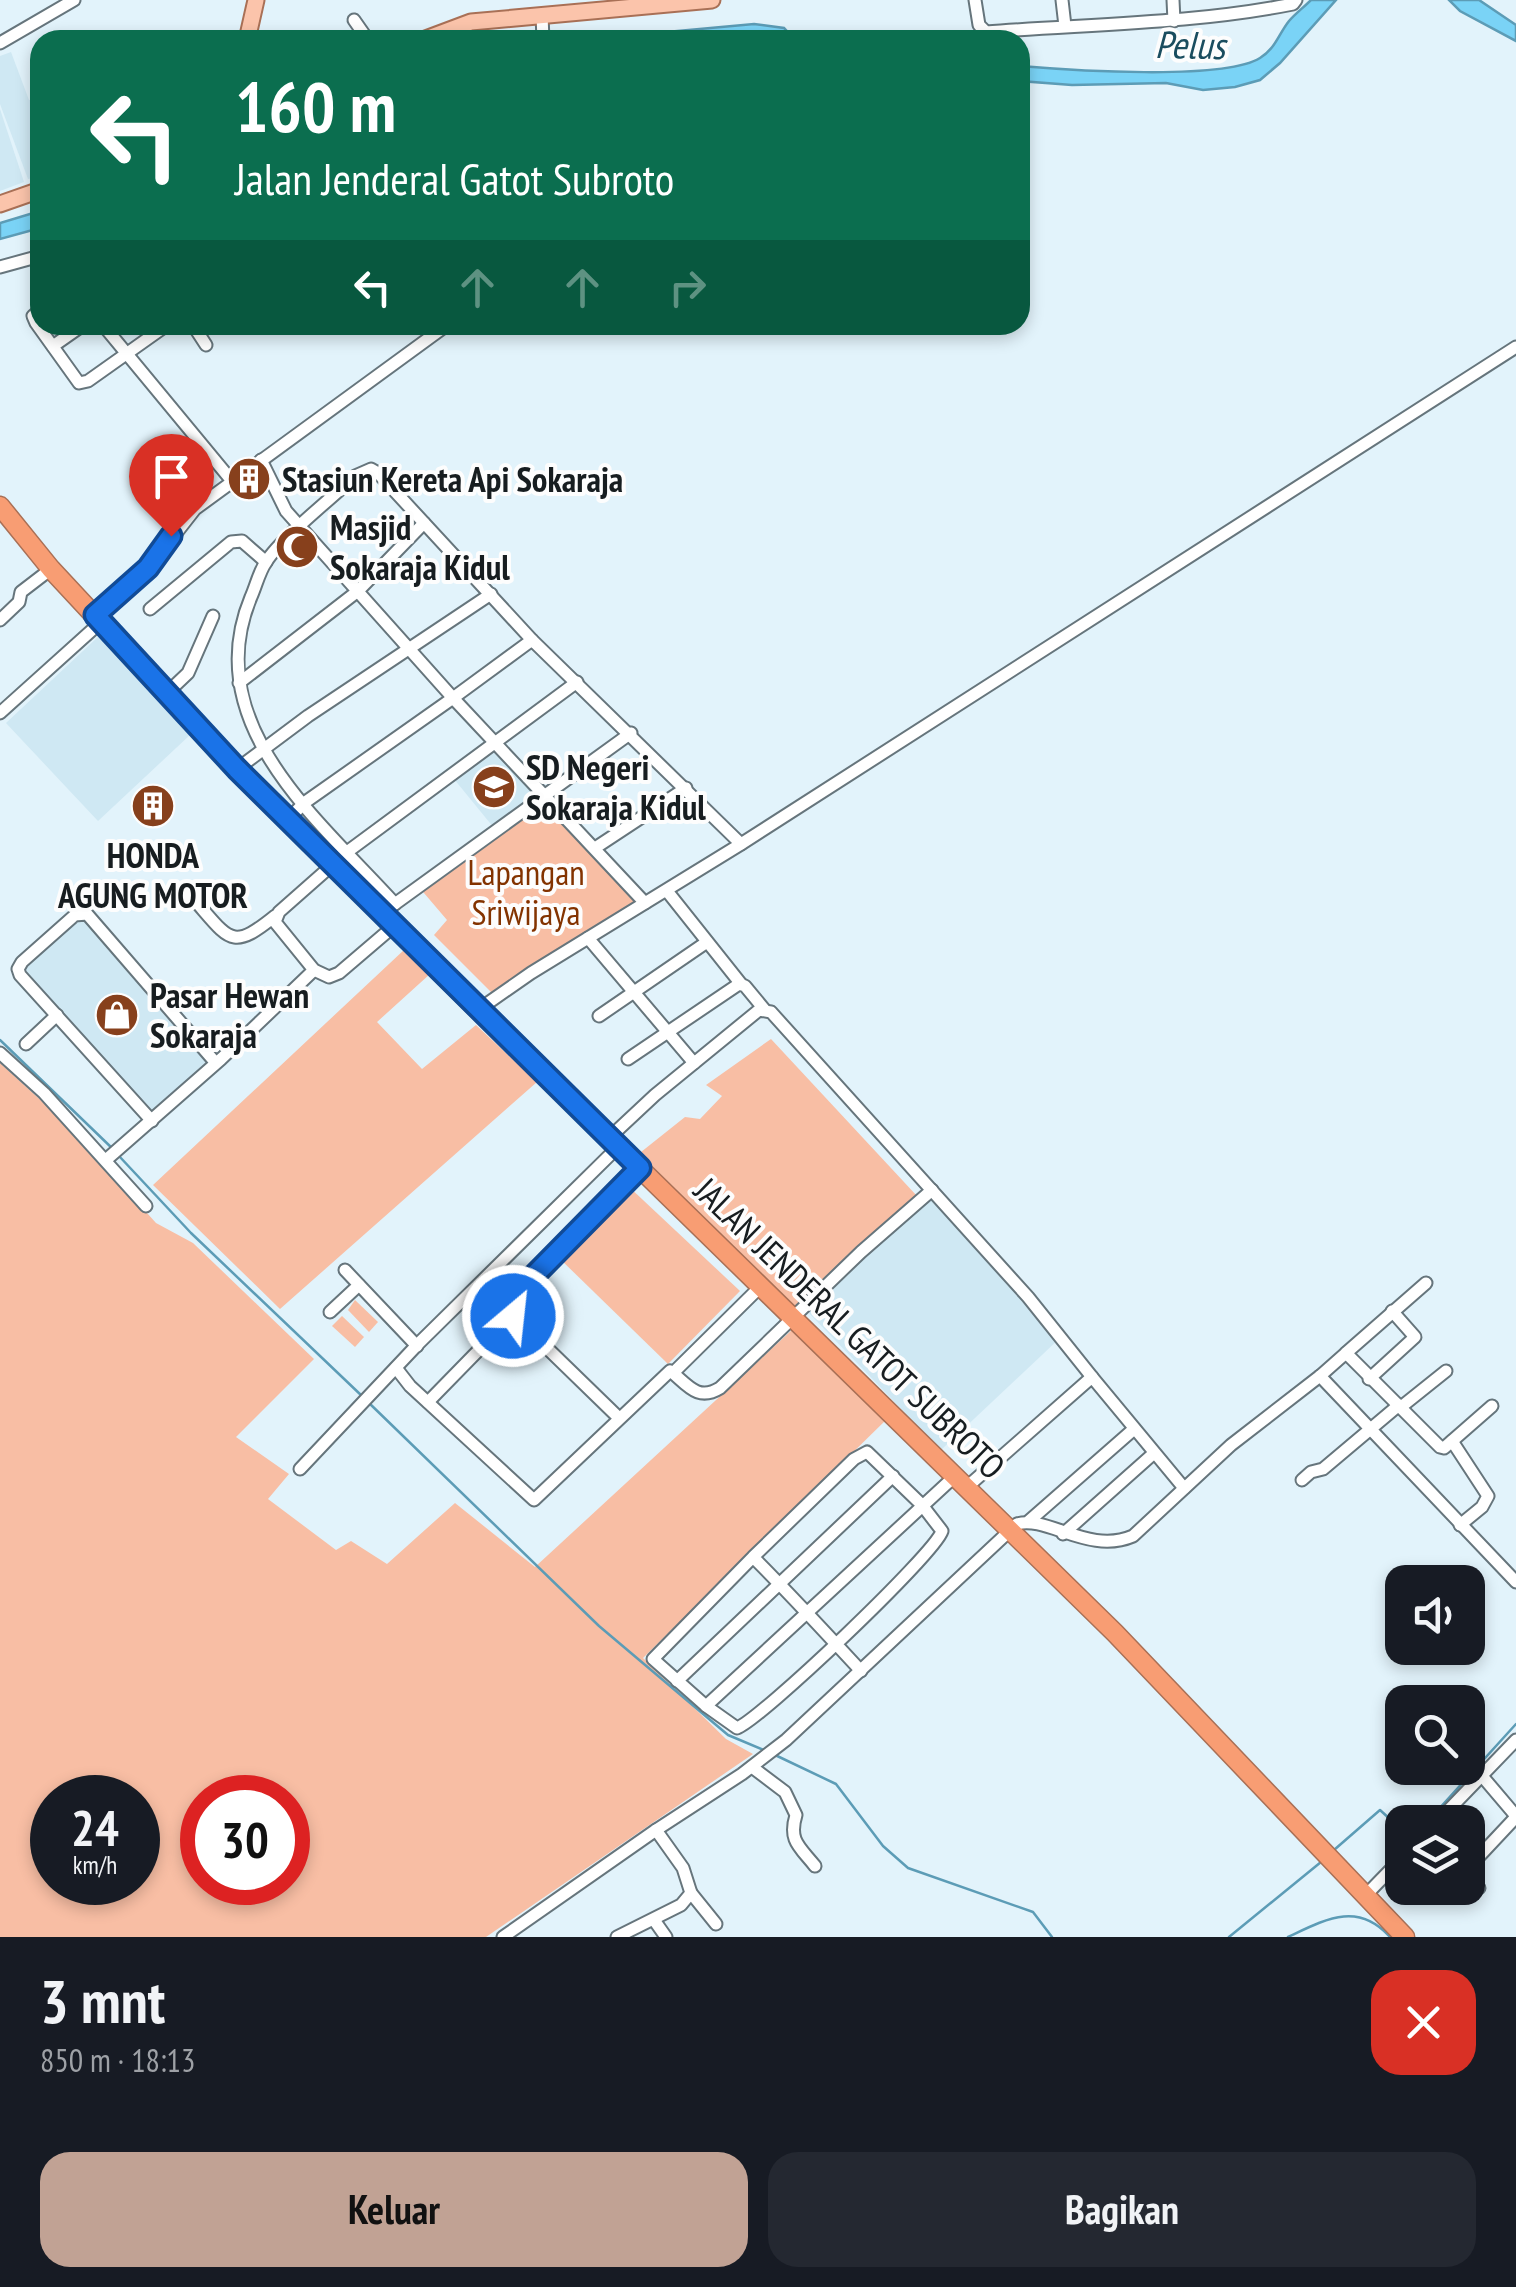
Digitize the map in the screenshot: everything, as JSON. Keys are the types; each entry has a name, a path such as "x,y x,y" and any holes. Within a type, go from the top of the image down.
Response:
{"highway":[{"name":"JALAN JENDERAL GATOT SUBROTO","path":"0,506 52,569 237,769 288,820 340,858 478,1010 1115,1633 1404,1937"}],"main road":[{"path":"249,30 256,0"},
{"path":"450,30 471,22 545,13 712,0"},
{"path":"0,204 30,194"}],"street":[{"path":"0,42 74,0"},
{"path":"975,0 983,30"},
{"path":"1062,0 1065,26"},
{"path":"1173,0 1174,20"},
{"path":"1012,30 1246,13 1293,4 1296,0"},
{"path":"354,20 361,30"},
{"path":"0,267 30,259"},
{"path":"45,335 79,383 88,381 152,335"},
{"path":"53,346 69,335"},
{"path":"112,335 232,481"},
{"path":"200,335 206,345"},
{"path":"0,713 148,568 182,521 432,335"},
{"path":"478,1010 1516,347"},
{"path":"261,460 286,511 300,528 645,903"},
{"path":"340,858 262,748 246,717 239,684 240,632 266,562 355,476 371,469 532,640 741,844"},
{"path":"239,684 358,591 424,523"},
{"path":"150,609 232,542 242,541 266,562"},
{"path":"0,620 19,602 21,592 52,569"},
{"path":"237,769 262,748 490,594"},
{"path":"166,694 188,673 213,616"},
{"path":"288,820 304,803 532,640"},
{"path":"198,904 226,937 236,940 254,932 340,858 577,682"},
{"path":"275,916 275,922 314,970 334,976 391,914 631,733"},
{"path":"594,848 686,788"},
{"path":"667,891 764,1009 772,1012 1028,1296 1184,1488"},
{"path":"152,1120 18,970 22,962 75,915 86,914 216,1062"},
{"path":"588,938 694,1062"},
{"path":"599,1016 707,942"},
{"path":"114,1153 314,970"},
{"path":"628,1059 742,984"},
{"path":"300,1469 694,1062 764,1009"},
{"path":"26,1044 56,1015"},
{"path":"0,1053 114,1153 146,1206"},
{"path":"618,1417 507,1307 640,1168"},
{"path":"396,1368 534,1500 670,1371 696,1394 710,1394 932,1190"},
{"path":"345,1270 417,1346"},
{"path":"1029,1521 1090,1540 1128,1539 1231,1445 1320,1376 1426,1283"},
{"path":"330,1312 360,1285"},
{"path":"673,1373 760,1287"},
{"path":"1369,1379 1415,1337 1392,1310"},
{"path":"428,1402 513,1316"},
{"path":"1346,1353 1440,1448 1492,1406"},
{"path":"1302,1480 1324,1469 1446,1371"},
{"path":"1320,1376 1516,1582"},
{"path":"706,1706 922,1506 961,1481 1092,1377"},
{"path":"503,1937 786,1740 1017,1524 1029,1521 1134,1429"},
{"path":"1452,1441 1488,1496 1487,1502 1460,1525"},
{"path":"861,1454 870,1454 922,1506 942,1531 940,1538 756,1717 742,1726 731,1727 656,1663 655,1656 861,1454"},
{"path":"1063,1534 1153,1454"},
{"path":"677,1681 893,1476"},
{"path":"753,1557 861,1671"},
{"path":"1485,1773 1516,1740"},
{"path":"754,1765 785,1792 796,1815 792,1830 795,1841 815,1866"},
{"path":"1485,1780 1516,1816 1485,1850"},
{"path":"1453,1805 1473,1785"},
{"path":"656,1830 682,1868 690,1893 716,1924"},
{"path":"1364,1897 1385,1875"},
{"path":"617,1937 681,1905 690,1893"},
{"path":"654,1920 666,1937"}],"shaded area":[{"path":"11,52 30,100 28,179 0,104 0,56"},
{"path":"0,109 24,182 0,191"},
{"path":"99,636 191,734 98,821 6,723"},
{"name":"SD Negeri Sokaraja Kidul","path":"494,746 534,796 494,828 454,779"},
{"name":"Pasar Hewan Sokaraja","path":"82,916 215,1062 154,1119 20,969"},
{"path":"931,1191 1060,1338 941,1450 803,1307"}],"green space":[{"name":"Lapangan Sriwijaya","path":"540,801 636,900 492,993 434,935 447,920 418,886"},
{"path":"405,949 430,974 377,1022 422,1069 476,1025 537,1082 280,1309 153,1185"},
{"path":"771,1039 917,1196 797,1309 636,1156 685,1117 700,1119 722,1096 706,1085"},
{"path":"0,1063 68,1125 156,1223 193,1243 314,1359 236,1437 289,1474 268,1499 336,1550 351,1541 387,1564 455,1503 535,1567 793,1329 887,1419 643,1658 726,1739 753,1754 486,1937 0,1937"},
{"path":"627,1185 740,1291 668,1364 557,1256"},
{"path":"355,1300 378,1322 369,1332 348,1310"},
{"path":"342,1316 364,1337 355,1347 332,1326"}],"water":[{"path":"1311,0 1336,0 1280,63 1260,80 1235,87 1203,90 1166,83 1030,82 1030,67 1180,72 1241,65 1265,54 1289,21"},
{"path":"1449,0 1479,0 1516,25 1516,41 1460,11"},
{"path":"754,24 786,30 688,30"},
{"path":"30,214 30,231 0,239 0,223"}],"waterway":[{"path":"0,1040 114,1150"},
{"path":"119,1156 191,1233 362,1396"},
{"path":"368,1402 599,1626 728,1735 766,1751"},
{"path":"1442,1805 1516,1724"},
{"path":"773,1754 836,1784 883,1846 908,1868 1033,1912 1052,1937"},
{"path":"1334,1850 1380,1810 1385,1815"},
{"path":"1229,1937 1321,1862"},
{"path":"1288,1937 1315,1924 1354,1916 1366,1919 1390,1937"}],"place":[{"name":"Stasiun Kereta Api Sokaraja","path":"249,479"},
{"name":"Masjid Sokaraja Kidul","path":"297,547"},
{"name":"SD Negeri Sokaraja Kidul","path":"494,787"},
{"name":"HONDA AGUNG MOTOR","path":"153,806"},
{"name":"Pasar Hewan Sokaraja","path":"117,1015"}],"route":[{"path":"171,536 148,568 95,615 237,769 640,1168 508,1302 513,1316"}],"water label":[{"name":"Pelus","path":"1190,44"}]}
